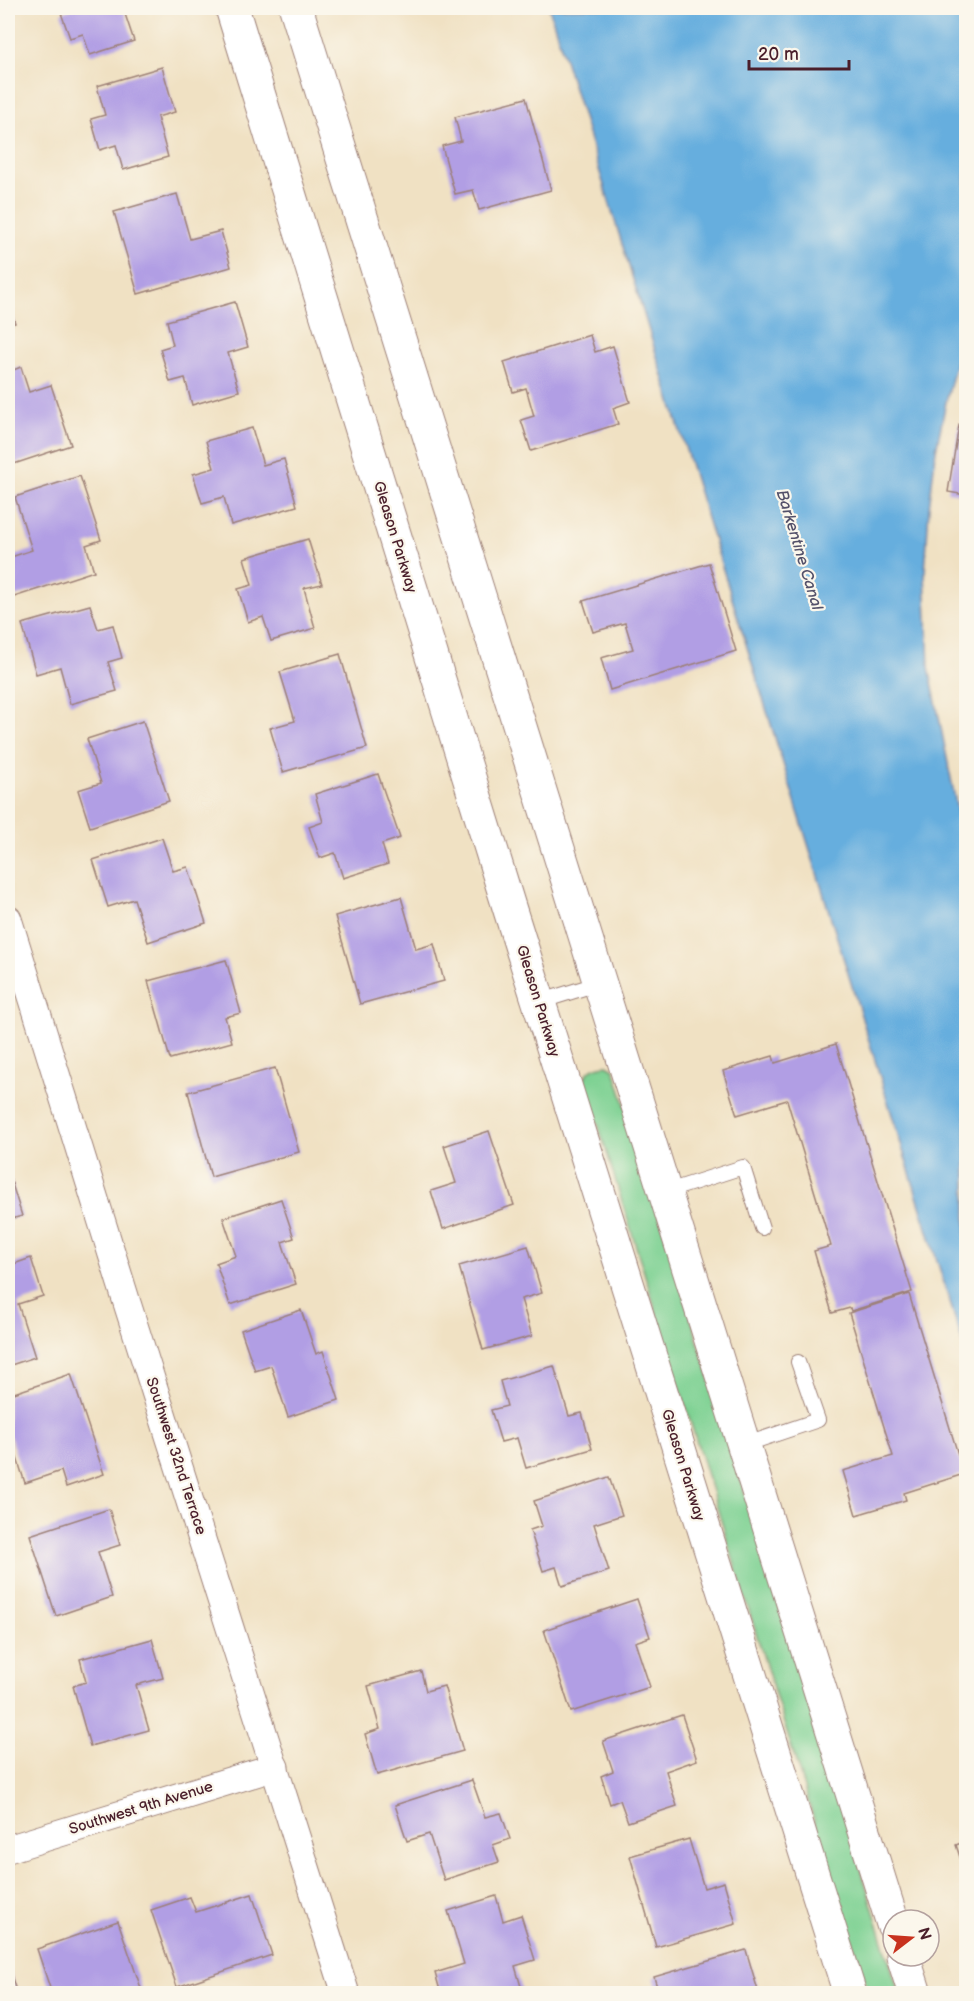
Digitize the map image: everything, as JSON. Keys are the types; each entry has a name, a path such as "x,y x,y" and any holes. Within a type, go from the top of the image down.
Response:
{"main road":[{"name":"Gleason Parkway","path":"232,8 539,1002 850,1994"},
{"path":"296,8 888,1908"},
{"path":"907,1968 915,1994"}],"street":[{"name":"Southwest 32nd Terrace","path":"8,919 123,1292 346,1994"},
{"name":"Southwest 9th Avenue","path":"8,1849 275,1767"}],"lane":[{"path":"539,1002 600,983"},
{"path":"665,1192 743,1167 762,1228"},
{"path":"744,1445 818,1420 798,1362"}],"green space":[{"path":"607,1065 614,1069 881,1935 881,1968 891,1968 899,1993 869,1993 584,1079 588,1072 599,1066"}],"water":[{"name":"Barkentine Canal","path":"549,8 966,8 966,324 936,450 929,508 925,573 929,667 958,814 966,840 966,1354"}],"building":[{"path":"75,8 123,8 134,41 90,55 83,34 70,38 61,13"},
{"path":"162,67 175,112 157,117 168,157 123,170 116,145 100,150 91,119 105,115 97,86"},
{"path":"526,98 551,190 479,210 473,190 455,194 442,146 461,141 455,117"},
{"path":"177,194 190,239 221,231 231,267 138,294 114,212"},
{"path":"8,301 15,323 8,325"},
{"path":"235,302 248,347 228,353 239,391 192,405 185,378 170,382 160,349 173,345 167,321"},
{"path":"590,335 595,352 613,346 630,402 613,408 618,424 531,451 521,420 534,416 526,388 513,392 504,362"},
{"path":"21,367 29,392 51,385 71,445 8,466 8,372"},
{"path":"959,425 966,426 966,495 948,492"},
{"path":"252,428 263,465 284,459 297,506 231,525 224,497 202,503 193,474 214,468 206,441"},
{"path":"80,476 101,540 86,545 94,571 8,599 8,558 32,550 15,497"},
{"path":"308,539 322,584 304,588 315,628 271,641 263,617 248,622 238,589 252,585 244,558"},
{"path":"709,563 736,651 610,690 601,658 633,649 625,623 593,632 583,601"},
{"path":"90,605 98,629 113,625 122,658 108,662 117,691 70,704 60,667 36,674 22,624"},
{"path":"340,654 367,748 283,772 270,728 295,721 280,672"},
{"path":"143,721 169,801 90,827 78,790 101,783 87,739"},
{"path":"378,774 400,838 382,844 388,864 343,878 335,853 320,858 309,827 323,822 315,794"},
{"path":"162,838 173,871 188,867 206,923 148,942 134,899 108,907 93,860"},
{"path":"401,897 416,949 434,944 444,981 360,1004 335,916"},
{"path":"226,960 241,1013 225,1017 232,1042 170,1059 148,981"},
{"path":"836,1044 912,1292 851,1311 850,1308 832,1313 814,1251 831,1246 787,1100 737,1115 723,1071 773,1056 775,1063"},
{"path":"275,1068 299,1152 211,1177 188,1092"},
{"path":"489,1131 514,1205 443,1229 431,1191 456,1183 444,1146"},
{"path":"8,1171 22,1216 8,1220"},
{"path":"281,1199 294,1238 282,1242 296,1284 230,1305 216,1263 236,1256 223,1218"},
{"path":"528,1246 542,1293 521,1299 532,1336 483,1350 459,1266"},
{"path":"31,1258 43,1296 18,1304 35,1357 8,1366 8,1266"},
{"path":"909,1294 964,1474 904,1493 906,1500 856,1515 843,1471 893,1456 849,1313"},
{"path":"301,1310 316,1354 323,1351 339,1400 288,1417 271,1366 255,1371 241,1330"},
{"path":"554,1366 569,1416 582,1413 592,1449 526,1468 517,1438 501,1442 491,1410 507,1406 500,1381"},
{"path":"71,1374 104,1474 66,1487 61,1471 25,1483 8,1430 8,1395"},
{"path":"609,1477 622,1515 594,1524 609,1571 562,1586 556,1567 543,1571 530,1530 542,1526 534,1501"},
{"path":"109,1509 120,1545 98,1552 112,1597 56,1616 30,1535"},
{"path":"637,1599 650,1637 635,1642 650,1687 571,1712 544,1630"},
{"path":"152,1639 163,1678 136,1685 149,1730 90,1746 73,1686 86,1682 80,1659"},
{"path":"421,1671 426,1691 444,1686 463,1751 377,1775 365,1734 380,1729 368,1686"},
{"path":"682,1715 697,1760 666,1771 677,1806 628,1822 620,1800 610,1804 601,1776 613,1771 603,1741"},
{"path":"472,1780 485,1817 501,1813 510,1839 493,1845 499,1862 444,1880 429,1834 407,1841 395,1805"},
{"path":"689,1839 704,1888 724,1882 736,1924 656,1947 630,1856"},
{"path":"966,1841 966,1875 956,1845"},
{"path":"252,1894 272,1955 177,1987 151,1910 190,1897 196,1912"},
{"path":"496,1896 503,1921 521,1915 535,1960 515,1966 522,1990 509,1994 441,1994 435,1973 464,1964 448,1911"},
{"path":"118,1921 143,1994 94,1994 93,1990 82,1994 52,1994 37,1949"},
{"path":"746,1950 759,1994 659,1994 654,1977"},
{"path":"8,1965 17,1994 8,1994"}]}
